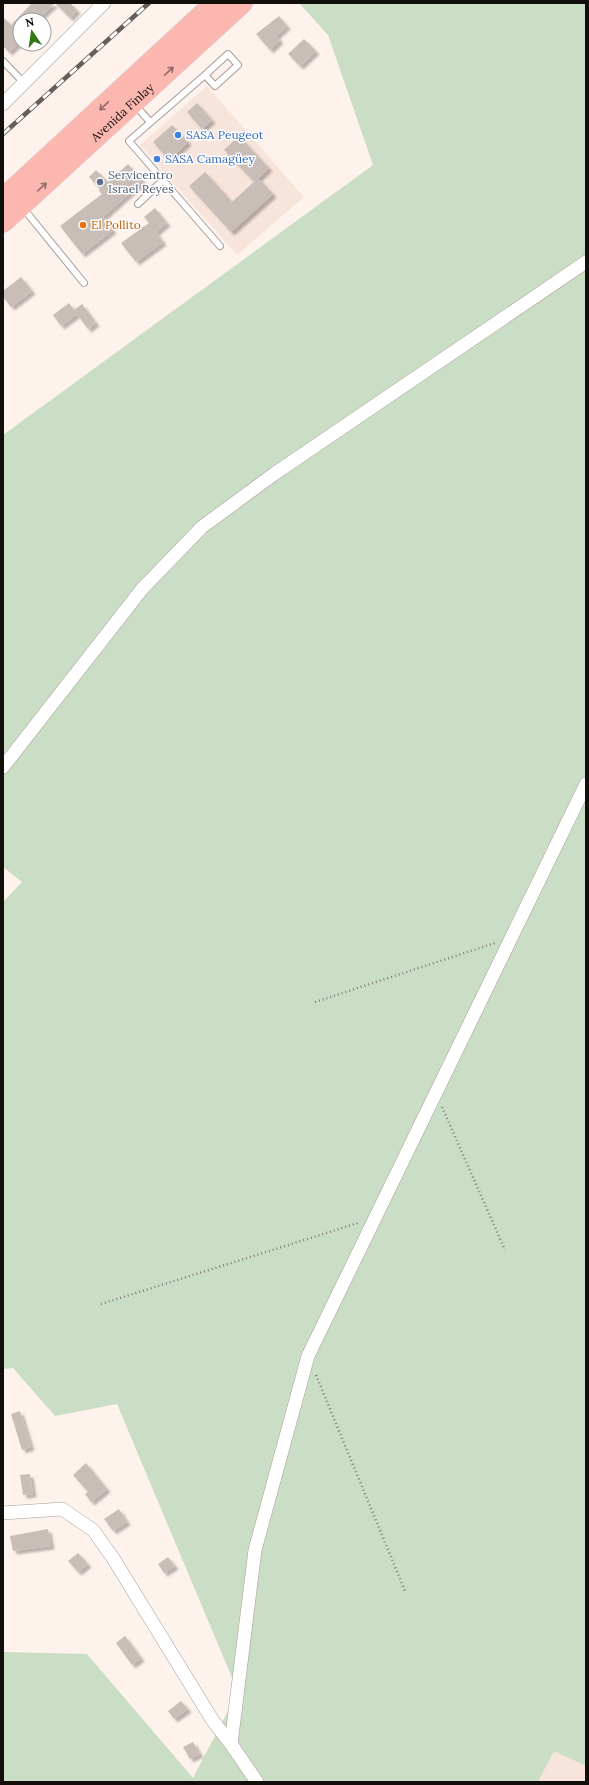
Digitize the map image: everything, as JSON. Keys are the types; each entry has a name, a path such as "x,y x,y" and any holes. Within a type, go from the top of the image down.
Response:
{"highway":[{"name":"Avenida Finlay","path":"128,97 215,3"},
{"name":"Avenida Finlay","path":"3,222 13,200 128,97 242,3"}],"street":[{"path":"3,104 104,3"},
{"path":"3,767 142,589 202,527 280,470 586,262"},
{"path":"231,1744 255,1550 308,1356 586,784"},
{"path":"3,1513 62,1509 93,1530 113,1558 213,1721 257,1782"}],"lane":[{"path":"205,75 215,86 238,65 228,54 129,141 220,246"},
{"path":"3,61 24,83"},
{"path":"128,97 150,122"},
{"path":"138,204 163,180"},
{"path":"13,200 84,283"}],"path":[{"path":"315,1002 512,937"},
{"path":"436,1093 505,1250"},
{"path":"101,1304 376,1218"},
{"path":"308,1356 405,1591"}],"shaded area":[{"path":"207,86 304,197 237,255 140,145"},
{"path":"554,1750 586,1766 586,1782 538,1782"}],"green space":[{"path":"299,3 586,3 586,1766 554,1751 538,1782 3,1782 3,1652 87,1654 193,1778 238,1692 117,1404 55,1416 13,1368 3,1369 3,902 22,882 3,867 3,435 373,165 328,35"}],"building":[{"path":"32,3 55,3 45,12 23,12"},
{"path":"55,3 70,3 77,10 70,18"},
{"path":"279,16 287,26 276,36 280,40 270,50 256,34"},
{"path":"3,17 11,25 12,24 12,49 9,52 3,46"},
{"path":"304,39 316,51 300,66 288,54"},
{"path":"197,103 212,120 202,129 187,112"},
{"path":"172,125 188,142 169,160 153,142"},
{"path":"239,136 269,168 254,182 224,150"},
{"path":"128,164 143,181 103,217 113,230 82,254 60,226 102,194 99,191 100,189 89,177 96,170 108,182"},
{"path":"205,172 232,202 258,178 273,194 231,232 189,186"},
{"path":"155,208 167,223 156,232 163,242 136,262 121,243 149,223 144,217"},
{"path":"21,277 32,291 11,307 3,297 3,291"},
{"path":"69,303 74,310 82,304 96,323 88,329 77,314 61,326 53,315"},
{"path":"20,1411 31,1447 22,1450 11,1414"},
{"path":"86,1463 107,1489 91,1502 85,1494 88,1492 73,1475"},
{"path":"30,1474 33,1494 23,1495 20,1475"},
{"path":"119,1509 127,1522 113,1531 104,1519"},
{"path":"48,1529 51,1546 13,1551 10,1536"},
{"path":"78,1553 88,1564 78,1572 68,1561"},
{"path":"168,1557 175,1566 164,1573 158,1564"},
{"path":"125,1636 141,1658 132,1665 116,1643"},
{"path":"181,1701 188,1709 174,1719 168,1711"},
{"path":"193,1742 200,1754 190,1759 183,1747"}],"railway":[{"path":"3,134 149,3"}],"place":[{"name":"SASA Peugeot","path":"178,135"},
{"name":"SASA Camagüey","path":"157,159"},
{"name":"Servicentro Israel Reyes","path":"100,182"},
{"name":"El Pollito","path":"83,225"}]}
